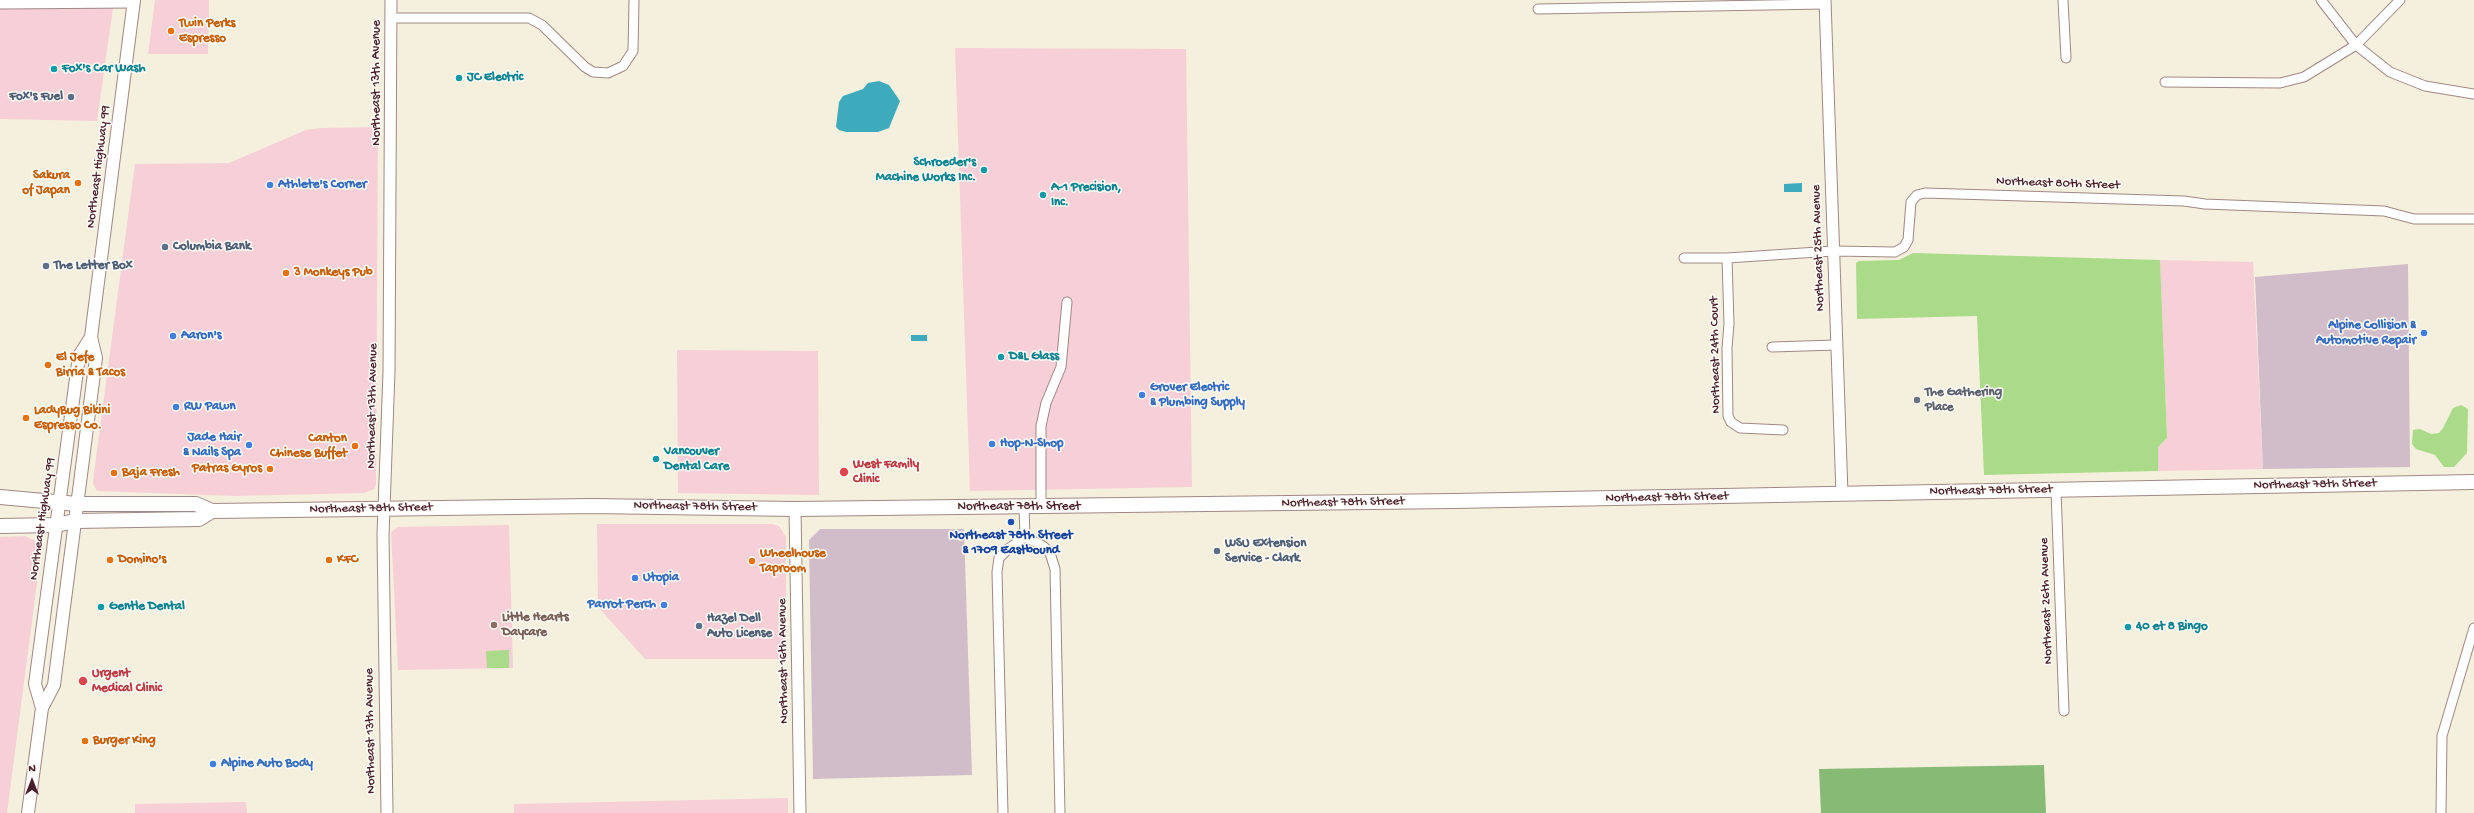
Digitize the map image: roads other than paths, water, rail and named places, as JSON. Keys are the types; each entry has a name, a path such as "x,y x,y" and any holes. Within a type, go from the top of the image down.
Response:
{"main road":[{"name":"Northeast Highway 99","path":"28,813 42,708 54,685 96,358 91,337 134,1"},
{"name":"Northeast Highway 99","path":"42,708 35,684 56,525 79,356 91,337"},
{"name":"Northeast 78th Street","path":"0,497 77,504 196,504 212,511 592,506 796,509 1024,507 1842,494 2474,482"},
{"name":"Northeast 78th Street","path":"0,526 56,525 75,521 199,519 212,511"}],"street":[{"name":"Northeast 13th Avenue","path":"387,813 383,653 384,509 389,372 391,0"},
{"path":"391,18 529,18 542,25 585,67 593,72 613,72 626,63 633,51 634,0"},
{"path":"2063,0 2066,58"},
{"path":"2321,0 2356,45 2375,62 2406,80 2435,88 2474,94"},
{"path":"2165,82 2289,82 2312,73 2356,45 2400,0"},
{"path":"0,4 134,1"},
{"path":"1538,9 1825,2"},
{"name":"Northeast 25th Avenue","path":"1825,2 1842,494"},
{"name":"Northeast 80th Street","path":"1684,258 1727,258 1833,251 1900,250 1908,240 1911,202 1917,195 1925,193 2184,200 2205,204 2384,211 2414,218 2474,219"},
{"name":"Northeast 24th Court","path":"1727,258 1729,324 1727,348 1728,416 1731,422 1740,428 1783,430"},
{"path":"1041,506 1041,426 1046,403 1061,367 1067,302"},
{"path":"1772,347 1836,345"},
{"name":"Northeast 26th Avenue","path":"2056,490 2064,711"},
{"path":"1024,507 1025,537"},
{"name":"Northeast 16th Avenue","path":"796,509 800,813"},
{"path":"1003,813 997,572 999,558 1008,549 1025,537"},
{"path":"1025,537 1043,546 1050,553 1056,569 1060,813"},
{"path":"2441,813 2442,736 2474,628"}],"water":[{"path":"879,81 889,85 900,101 889,128 878,132 846,132 839,130 836,127 839,102 843,96 863,89 868,83"},
{"path":"1802,183 1802,192 1784,192 1784,184"},
{"path":"911,335 927,335 927,341 911,341"}],"place":[{"name":"Twin Perks Espresso","path":"171,31"},
{"name":"Fox's Car Wash","path":"54,69"},
{"name":"JC Electric","path":"459,78"},
{"name":"Fox's Fuel","path":"71,97"},
{"name":"Schroeder's Machine Works Inc.","path":"984,170"},
{"name":"Sakura of Japan","path":"78,183"},
{"name":"Athlete's Corner","path":"270,185"},
{"name":"A-1 Precision, Inc.","path":"1043,195"},
{"name":"Columbia Bank","path":"165,247"},
{"name":"The Letter Box","path":"46,266"},
{"name":"3 Monkeys Pub","path":"286,273"},
{"name":"Alpine Collision & Automotive Repair","path":"2424,333"},
{"name":"Aaron's","path":"173,336"},
{"name":"D&L Glass","path":"1001,357"},
{"name":"El Jefe Birria & Tacos","path":"48,365"},
{"name":"Grover Electric & Plumbing Supply","path":"1142,395"},
{"name":"The Gathering Place","path":"1917,400"},
{"name":"RW Pawn","path":"176,407"},
{"name":"LadyBug Bikini Espresso Co.","path":"26,418"},
{"name":"Hop-N-Shop","path":"992,444"},
{"name":"Jade Hair & Nails Spa","path":"249,445"},
{"name":"Canton Chinese Buffet","path":"355,446"},
{"name":"Vancouver Dental Care","path":"656,459"},
{"name":"Patras Gyros","path":"270,469"},
{"name":"West Family Clinic","path":"844,472"},
{"name":"Baja Fresh","path":"114,473"},
{"name":"Northeast 78th Street & 1709 Eastbound","path":"1011,522"},
{"name":"WSU Extension Service - Clark","path":"1217,551"},
{"name":"Domino's","path":"110,560"},
{"name":"KFC","path":"329,560"},
{"name":"Wheelhouse Taproom","path":"752,561"},
{"name":"Utopia","path":"635,578"},
{"name":"Parrot Perch","path":"664,605"},
{"name":"Gentle Dental","path":"101,607"},
{"name":"Little Hearts Daycare","path":"494,625"},
{"name":"Hazel Dell Auto License","path":"699,626"},
{"name":"40 et 8 Bingo","path":"2128,627"},
{"name":"Urgent Medical Clinic","path":"83,681"},
{"name":"Burger King","path":"85,741"},
{"name":"Alpine Auto Body","path":"213,764"}]}
